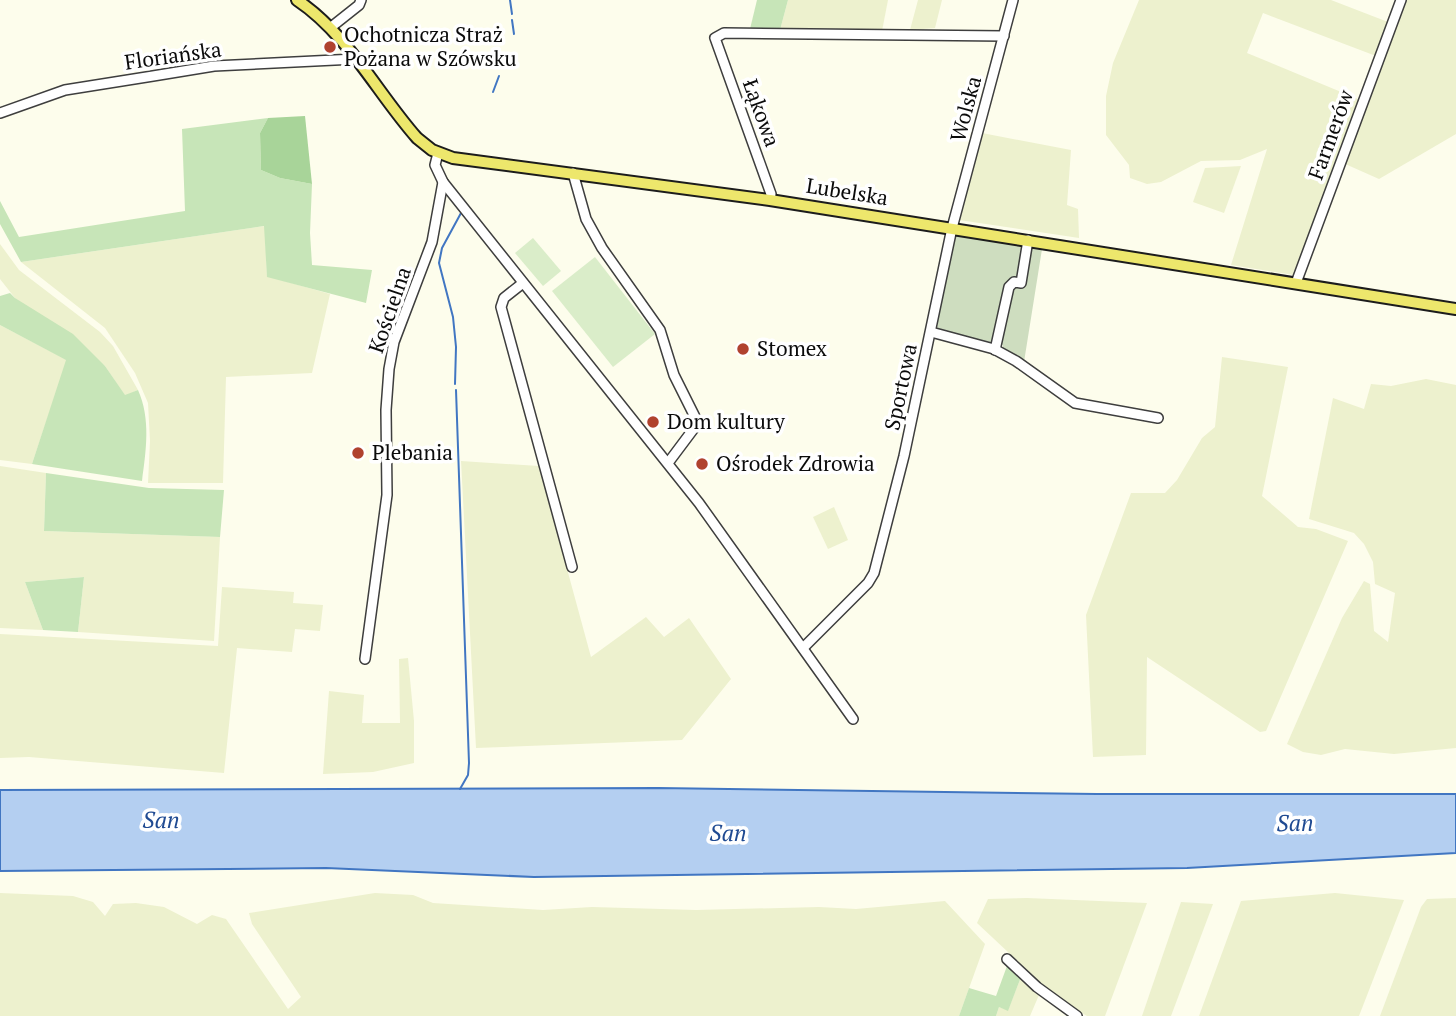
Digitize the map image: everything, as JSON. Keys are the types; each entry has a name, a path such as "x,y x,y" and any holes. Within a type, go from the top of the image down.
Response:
{"main road":[{"name":"Lubelska","path":"297,0 330,28 412,132 424,145 438,153 464,159 770,200 1456,309"}],"street":[{"path":"330,28 359,5 361,0"},
{"name":"Wolska","path":"952,228 1013,0"},
{"name":"Farmerów","path":"1296,283 1401,0"},
{"name":"Łąkowa","path":"770,200 771,194 715,38 724,33 1004,36"},
{"name":"Floriańska","path":"0,113 65,90 214,66 355,59"},
{"path":"438,153 435,165 443,183 732,546 853,719"},
{"path":"573,173 586,219 602,248 660,330 674,375 698,424 668,463"},
{"name":"Kościelna","path":"365,659 387,495 386,410 389,369 394,342 432,242 443,183"},
{"name":"Sportowa","path":"803,648 868,583 874,573 904,456 952,228"},
{"path":"995,349 1009,287 1014,282 1021,282 1028,240"},
{"path":"523,283 504,298 501,307 572,568"},
{"path":"931,332 995,349 1075,403 1158,418"},
{"path":"1007,959 1037,987 1077,1016"}],"green space":[{"path":"757,0 788,0 780,30 750,29"},
{"path":"788,0 888,0 882,31 780,30"},
{"path":"918,0 942,0 935,28 910,30"},
{"path":"1139,0 1331,0 1388,22 1376,56 1263,13 1247,53 1358,99 1294,275 1231,265 1267,149 1240,160 1201,161 1161,182 1147,184 1130,178 1129,165 1106,135 1106,96 1113,63"},
{"path":"1405,0 1456,0 1456,134 1379,179 1343,163"},
{"path":"305,116 312,184 280,178 261,170 260,133 268,118"},
{"path":"268,118 260,133 261,170 280,178 312,184 312,265 372,270 366,303 267,277 264,226 21,262 0,224 0,201 19,237 185,211 182,129"},
{"path":"982,133 1071,150 1067,205 1078,209 1079,238 959,220"},
{"path":"1241,166 1224,213 1193,202 1205,168"},
{"path":"265,226 267,276 330,294 312,373 226,377 223,483 148,483 148,403 135,373 105,328 21,262"},
{"path":"953,233 1042,249 1024,362 1003,348 1003,345 940,331 937,327"},
{"path":"533,238 561,271 543,286 515,253"},
{"path":"0,244 19,270 100,332 113,346 138,390 125,396 105,366 15,298 0,279"},
{"path":"595,257 655,334 613,367 552,291"},
{"path":"10,293 73,334 105,366 125,395 138,390 146,424 142,481 32,464 66,360 0,325 0,296"},
{"path":"0,325 67,360 32,464 0,460"},
{"path":"1222,357 1288,367 1262,496 1298,527 1316,529 1348,541 1266,731 1260,732 1147,657 1146,755 1093,757 1086,615 1131,493 1165,493 1177,480 1202,438 1215,427"},
{"path":"1426,379 1456,385 1456,748 1394,754 1345,749 1321,755 1303,752 1287,744 1342,618 1364,581 1370,584 1374,631 1388,642 1395,593 1375,584 1373,562 1364,544 1354,533 1309,519 1333,398 1364,409 1371,384 1391,386"},
{"path":"461,461 539,466 591,657 646,617 664,637 689,618 731,679 682,740 476,748"},
{"path":"0,466 46,473 44,531 220,537 214,641 78,632 84,577 25,582 43,630 0,628"},
{"path":"46,473 149,488 224,490 220,537 44,531"},
{"path":"834,507 848,540 828,549 813,517"},
{"path":"84,577 78,632 43,630 25,582"},
{"path":"222,587 294,592 293,603 323,605 320,631 295,629 292,652 237,648 224,773 29,757 0,758 0,634 218,646"},
{"path":"408,658 414,721 414,763 373,772 323,774 329,691 364,695 362,723 400,723 399,659"},
{"path":"0,893 73,896 93,902 105,916 113,904 136,903 164,907 197,924 212,915 226,919 288,1009 301,997 252,924 249,913 375,893 413,895 433,903 543,910 592,907 696,910 819,907 856,909 945,901 985,944 959,1016 0,1016"},
{"path":"1335,893 1404,900 1359,1016 1199,1016 1241,901"},
{"path":"1456,898 1456,1016 1380,1016 1421,907 1427,899"},
{"path":"988,899 1147,903 1105,1016 1087,1016 1057,998 977,923"},
{"path":"1181,902 1213,904 1171,1016 1142,1016"},
{"path":"1007,966 1021,977 1008,1011 999,1007 996,1016 959,1016 969,988 996,996"},
{"path":"1021,977 1039,995 1030,1016 996,1016 999,1007 1008,1010"}],"water":[{"name":"San","path":"658,788 1097,794 1456,794 1456,853 1187,868 534,877 326,868 0,871 0,790"}],"waterway":[{"path":"510,0 512,14"},
{"path":"512,20 514,34"},
{"path":"493,92 499,76"},
{"path":"455,384 456,347 453,317 439,263 442,248 461,213"},
{"path":"456,390 469,763 468,775 460,789"}],"place":[{"name":"Ochotnicza Straż Pożana w Szówsku","path":"330,47"},
{"name":"Stomex","path":"743,349"},
{"name":"Dom kultury","path":"653,422"},
{"name":"Plebania","path":"358,453"},
{"name":"Ośrodek Zdrowia","path":"702,464"}]}
